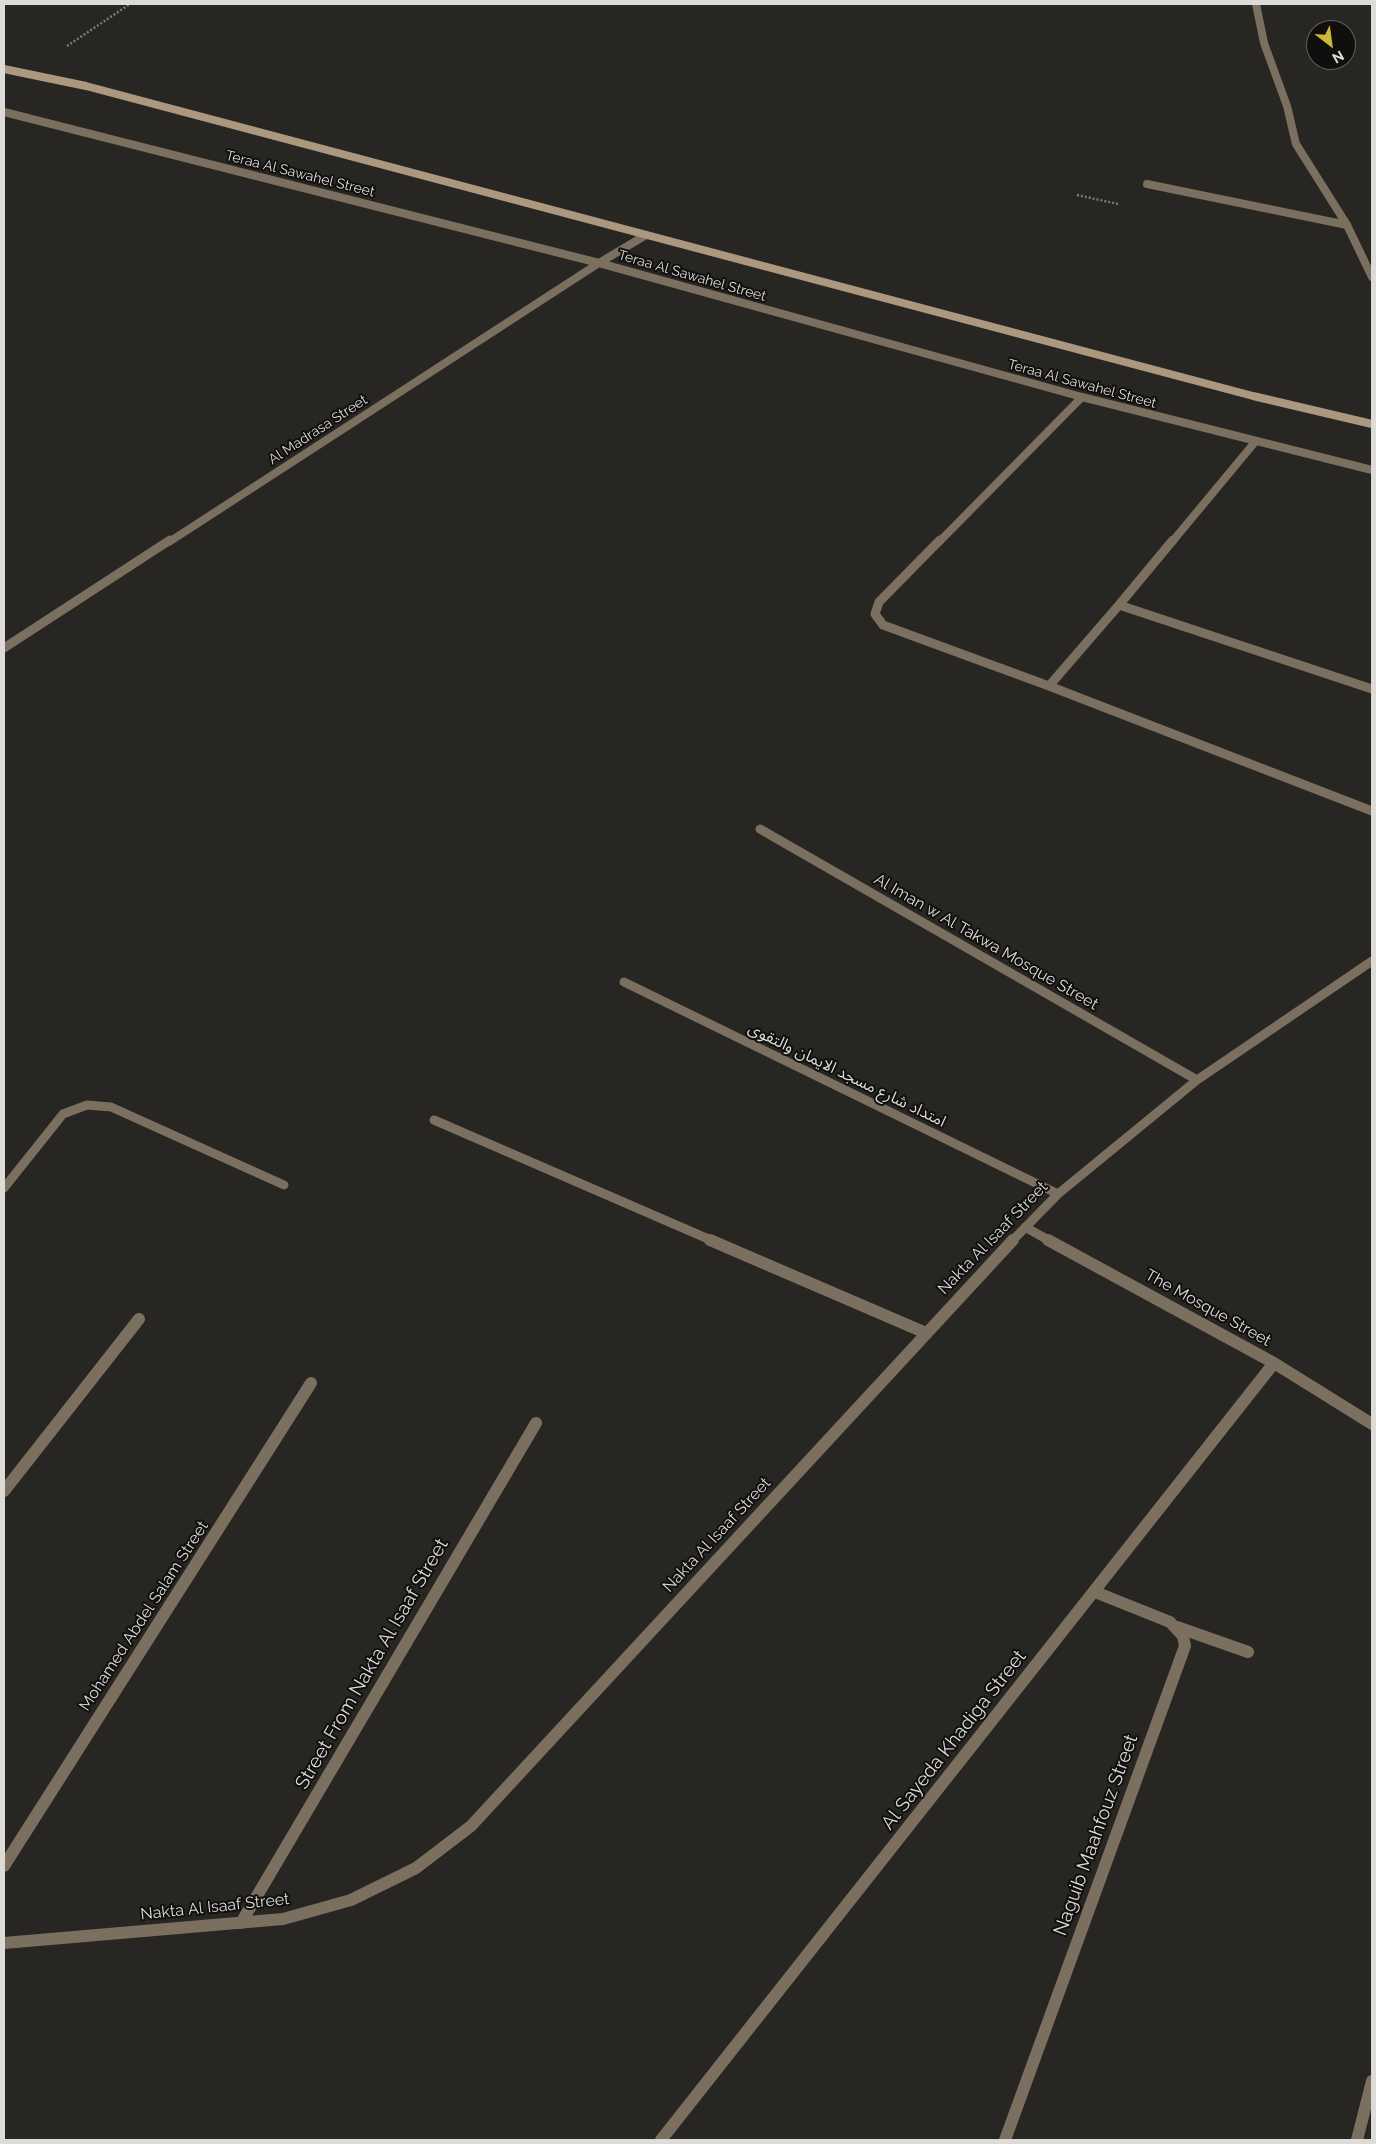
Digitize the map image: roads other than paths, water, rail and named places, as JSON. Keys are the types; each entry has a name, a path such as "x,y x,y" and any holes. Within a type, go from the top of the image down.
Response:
{"main road":[{"name":"Teraa Al Sawahel Street","path":"4,69 29,76 86,86 1243,394 1372,424"}],"street":[{"path":"1256,4 1264,43 1287,106 1296,144 1347,225 1372,277"},
{"name":"Teraa Al Sawahel Street","path":"4,112 599,263 1082,397 1372,470"},
{"path":"1148,184 1347,225"},
{"name":"Al Madrasa Street","path":"4,648 599,263 646,235"},
{"path":"1082,397 879,602 875,614 883,625 1049,686 1372,811"},
{"path":"1049,686 1255,442"},
{"path":"1119,605 1372,689"},
{"name":"Al Iman w Al Takwa Mosque Street","path":"760,829 1197,1080"},
{"name":"Nakta Al Isaaf Street","path":"4,1943 283,1919 352,1900 416,1868 471,1826 926,1333 1058,1194 1197,1080 1372,961"},
{"name":"امتداد شارع مسجد الايمان والتقوى","path":"624,982 1058,1194"},
{"path":"4,1188 63,1114 87,1105 111,1107 284,1184"},
{"path":"434,1120 926,1333"},
{"name":"The Mosque Street","path":"1025,1227 1274,1363 1372,1424"},
{"path":"4,1491 139,1319"},
{"name":"Al Sayeda Khadiga Street","path":"660,2140 1095,1592 1274,1363"},
{"name":"Mohamed Abdel Salam Street","path":"4,1866 311,1383"},
{"name":"Street From Nakta Al Isaaf Street","path":"241,1923 536,1423"},
{"path":"1095,1592 1170,1622 1177,1627 1248,1652"},
{"name":"Naguib Maahfouz Street","path":"1005,2140 1185,1646 1183,1636 1177,1627"},
{"path":"1357,2140 1372,2081"}]}
